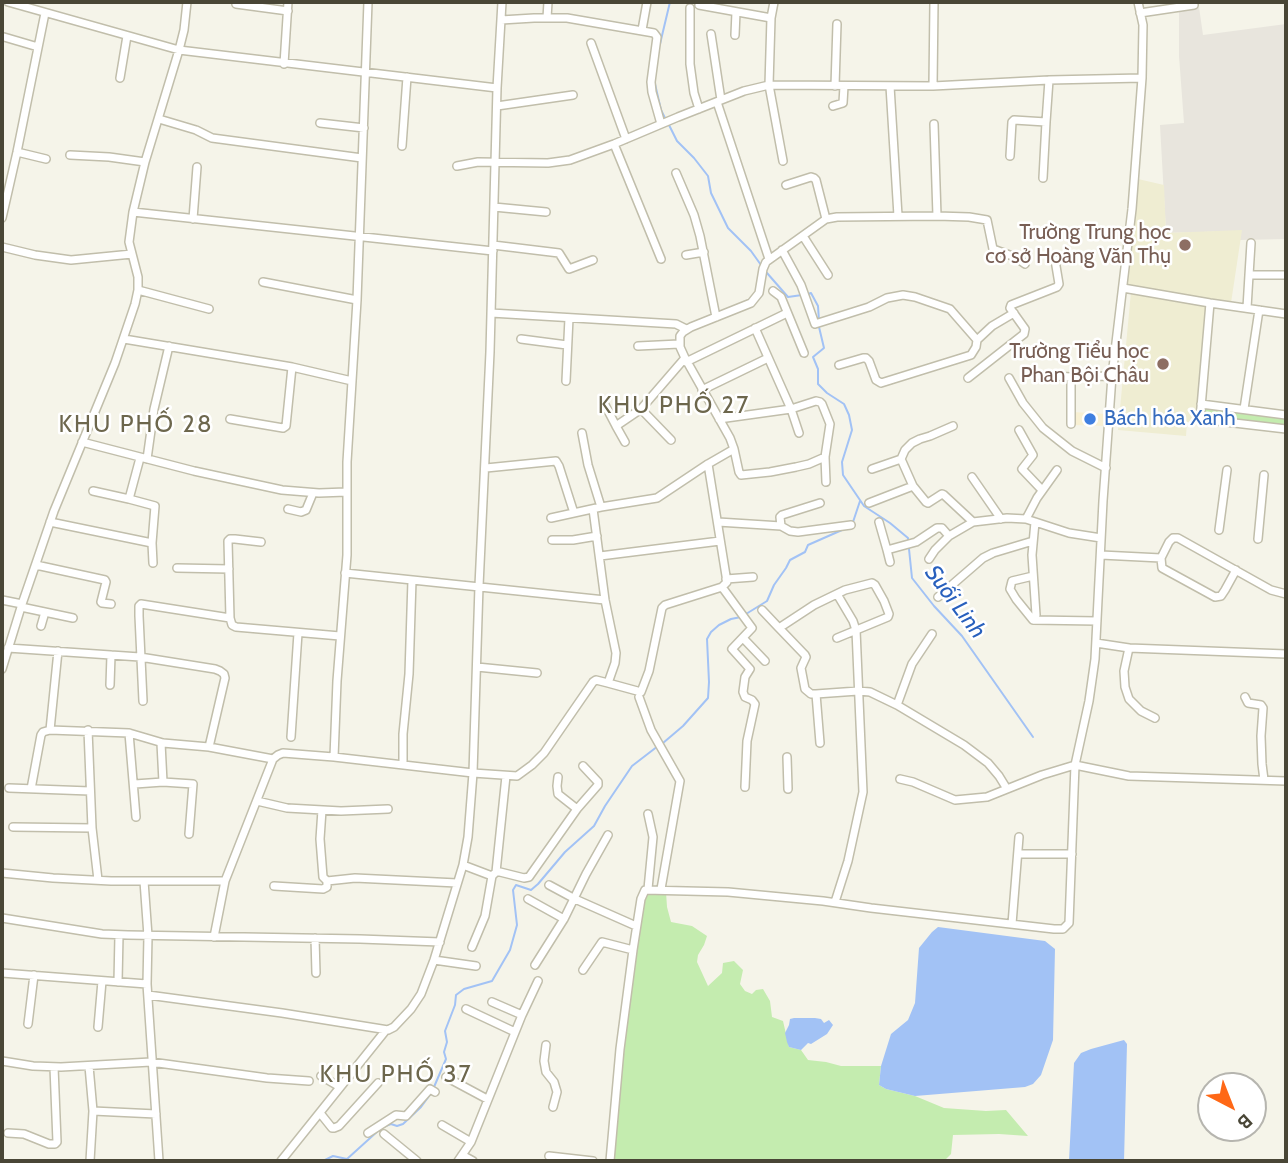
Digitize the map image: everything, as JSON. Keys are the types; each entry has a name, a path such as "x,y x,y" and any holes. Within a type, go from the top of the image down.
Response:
{"street":[{"path":"8,2 179,50 497,88"},
{"path":"2,218 48,2"},
{"path":"2,669 50,522 124,339 138,290 138,277 129,242 133,212 145,162 179,50 187,2"},
{"path":"284,64 288,2"},
{"path":"334,757 345,573 348,441 357,300 368,2"},
{"path":"148,995 386,1030 394,1027 411,1009 421,994 434,960 463,866 473,773 502,2"},
{"path":"547,18 548,2"},
{"path":"642,30 647,2"},
{"path":"774,2 769,85 783,161"},
{"path":"933,2 933,86"},
{"path":"610,1161 632,950 641,898 643,892 648,889 728,892 835,902 1063,929 1069,923 1075,765 1089,701 1096,643 1112,376 1132,209 1142,78 1143,25 1138,2"},
{"path":"236,4 288,11"},
{"path":"699,5 771,18"},
{"path":"1140,13 1194,5"},
{"path":"690,8 690,64 699,109"},
{"path":"735,35 736,12"},
{"path":"501,20 567,18 654,33 657,37 652,92 661,124"},
{"path":"833,106 843,103 839,86 836,24"},
{"path":"710,34 719,101 766,263 759,293 754,301 686,329 680,336 679,344 730,438 741,475 796,467 825,457"},
{"path":"120,78 127,36"},
{"path":"4,37 38,47"},
{"path":"591,43 626,139"},
{"path":"402,146 407,77"},
{"path":"457,166 478,162 548,163 570,160 719,101 769,85 933,86 1142,78"},
{"path":"1043,178 1049,80"},
{"path":"890,86 898,216"},
{"path":"497,106 573,94"},
{"path":"159,119 197,130 212,138 362,158"},
{"path":"1010,156 1011,123 1014,120 1045,122"},
{"path":"320,123 364,128"},
{"path":"934,124 937,216"},
{"path":"614,144 661,259"},
{"path":"17,152 46,159"},
{"path":"70,155 145,162"},
{"path":"192,219 197,167"},
{"path":"676,173 694,215 716,317"},
{"path":"786,185 814,178 826,219"},
{"path":"494,207 546,212"},
{"path":"133,212 359,238 559,253 569,269 593,260"},
{"path":"766,263 826,219 937,216 987,220 993,249 1016,257 1025,264"},
{"path":"803,236 828,275"},
{"path":"1247,308 1251,243"},
{"path":"2,247 71,260 132,254"},
{"path":"782,250 803,290 815,324 869,307 887,298 903,295 950,309 977,341"},
{"path":"686,256 704,253"},
{"path":"968,378 1025,332 1010,308 1011,305 1057,287 1059,284 1055,260"},
{"path":"1249,275 1286,275"},
{"path":"263,282 357,300"},
{"path":"1123,288 1286,314"},
{"path":"138,290 209,309"},
{"path":"773,291 781,297 804,353"},
{"path":"1210,303 1200,419 1286,429"},
{"path":"1244,409 1259,310"},
{"path":"491,313 676,324 686,329"},
{"path":"616,426 641,409 686,360 787,313"},
{"path":"839,365 866,358 876,380 881,383 971,355 977,341 992,326 1014,313"},
{"path":"566,381 569,318"},
{"path":"755,328 799,433"},
{"path":"124,339 292,367 352,381"},
{"path":"521,340 568,345"},
{"path":"638,346 679,344"},
{"path":"129,499 144,459 169,346"},
{"path":"702,390 768,358"},
{"path":"230,419 284,428 292,367"},
{"path":"1037,375 1112,376"},
{"path":"1071,377 1071,424"},
{"path":"1009,378 1023,403 1043,428 1072,451 1106,468"},
{"path":"719,419 791,410 816,401 822,404 830,424 825,457 826,482"},
{"path":"1201,404 1286,415"},
{"path":"605,405 625,442"},
{"path":"641,409 671,440"},
{"path":"872,469 901,459 912,443 953,426"},
{"path":"1019,430 1033,456 1022,469 1042,490"},
{"path":"582,433 597,508 597,536 605,600 616,653 608,683"},
{"path":"82,442 282,490 346,492"},
{"path":"551,518 657,498 734,449"},
{"path":"901,459 913,486 926,502 942,494 973,522"},
{"path":"486,468 556,461 574,513"},
{"path":"214,937 225,881 273,759 283,753 517,776 544,753 593,682 596,680 641,692 652,661 665,605 722,587 727,582 708,464"},
{"path":"1026,519 1057,470"},
{"path":"1219,530 1227,470"},
{"path":"1258,539 1264,475"},
{"path":"972,478 1001,519"},
{"path":"869,503 913,486"},
{"path":"93,491 155,506 153,563"},
{"path":"288,509 301,512 306,510 313,493"},
{"path":"781,526 782,515 820,503"},
{"path":"929,559 949,536 973,522 1026,519 1069,533 1101,538"},
{"path":"50,522 152,544"},
{"path":"718,522 781,526 798,532 851,526"},
{"path":"879,522 890,562"},
{"path":"1033,620 1036,615 1033,576 1035,522"},
{"path":"887,550 916,542 937,528 942,528 949,536"},
{"path":"552,541 597,536"},
{"path":"1236,570 1226,590 1221,596 1215,597 1162,568 1161,558 1169,542 1178,538 1236,570 1271,590 1286,594"},
{"path":"261,542 230,540 228,546 232,625 340,636"},
{"path":"600,556 720,541"},
{"path":"938,597 983,558 1033,541"},
{"path":"1101,555 1161,558"},
{"path":"36,565 105,580 101,601 111,604"},
{"path":"177,568 229,569"},
{"path":"345,573 605,600"},
{"path":"1033,576 1012,581 1010,589 1033,620"},
{"path":"726,579 753,577"},
{"path":"403,765 412,580"},
{"path":"779,628 814,605 837,594 872,583 876,585 888,617 837,638"},
{"path":"722,587 752,628 732,649 750,669 745,677 743,692 744,697 755,704 748,731 745,787"},
{"path":"835,902 848,861 863,792 856,630 837,594"},
{"path":"2,600 73,618"},
{"path":"143,701 141,604 230,618"},
{"path":"762,610 805,655 801,668 805,689 811,694 858,691 878,695 988,763 1007,789"},
{"path":"41,626 45,612"},
{"path":"1033,620 1097,621"},
{"path":"291,737 298,633"},
{"path":"897,705 912,664 932,634"},
{"path":"743,638 765,661"},
{"path":"1096,643 1129,648 1286,654"},
{"path":"8,648 140,657 215,669 224,674 225,678 209,747"},
{"path":"1129,648 1124,671 1129,699 1156,719"},
{"path":"50,730 58,651"},
{"path":"110,685 111,655"},
{"path":"477,667 537,673"},
{"path":"816,694 820,743"},
{"path":"639,697 659,747 680,781 661,889"},
{"path":"1245,697 1248,703 1261,705 1263,708 1261,736 1264,780"},
{"path":"31,789 41,735 50,730 129,733 161,743 209,747 273,759"},
{"path":"88,730 92,828 98,880"},
{"path":"129,733 136,817"},
{"path":"161,743 163,782"},
{"path":"787,757 788,789"},
{"path":"900,779 955,800 987,797 1075,765 1129,776 1286,781"},
{"path":"463,866 494,874 506,872 529,877 577,809 598,786 598,782 583,766"},
{"path":"472,947 485,916 494,874 506,776"},
{"path":"558,777 558,794 577,809"},
{"path":"135,785 163,782 193,784 190,834"},
{"path":"9,788 90,791"},
{"path":"257,801 287,808 388,809"},
{"path":"274,886 327,887 327,881 323,877 320,839 322,810"},
{"path":"648,889 653,837 649,814"},
{"path":"13,827 92,828"},
{"path":"536,965 564,919 608,835"},
{"path":"1013,924 1019,837"},
{"path":"1018,854 1072,854"},
{"path":"2,873 98,880 225,881"},
{"path":"327,881 355,878 457,883"},
{"path":"145,881 147,984 159,1161"},
{"path":"549,885 636,926"},
{"path":"528,899 564,919"},
{"path":"2,918 119,935 440,942"},
{"path":"118,982 119,935"},
{"path":"315,938 316,974"},
{"path":"583,971 602,942 632,950"},
{"path":"434,960 477,967"},
{"path":"2,973 147,984"},
{"path":"28,1024 34,975"},
{"path":"98,1027 102,981"},
{"path":"473,1161 460,1158 471,1142 538,981"},
{"path":"492,1002 522,1015"},
{"path":"466,1009 515,1032"},
{"path":"281,1161 386,1030"},
{"path":"546,1045 546,1072 558,1092 553,1107"},
{"path":"2,1061 54,1067 151,1062 267,1078 309,1080"},
{"path":"89,1066 93,1111 90,1161"},
{"path":"8,1133 24,1134 49,1144 57,1142 54,1067"},
{"path":"321,1076 340,1087"},
{"path":"446,1077 487,1099"},
{"path":"320,1112 332,1128 339,1126 378,1083"},
{"path":"368,1133 396,1115 406,1116 433,1090"},
{"path":"93,1111 156,1114"},
{"path":"442,1125 471,1142"},
{"path":"384,1134 417,1161"},
{"path":"549,1156 593,1161"}],"shaded area":[{"path":"1199,7 1203,35 1286,24 1286,239 1240,240 1241,231 1166,233 1160,125 1184,123 1179,10"},
{"name":"Trường Trung học cơ sở Hoàng Văn Thụ","path":"1138,179 1164,185 1166,233 1242,230 1231,303 1126,285"},
{"name":"Trường Tiểu học Phan Bội Châu","path":"1131,292 1207,305 1197,423 1187,422 1186,436 1118,430"},
{"name":"Bách hóa Xanh","path":"1073,412 1107,414 1106,426 1073,425"}],"green space":[{"path":"1203,407 1286,417 1286,426 1202,417"},
{"path":"646,892 666,892 671,922 692,926 707,936 697,962 708,986 722,973 723,963 734,961 743,970 740,984 745,991 752,994 763,989 770,1001 772,1017 783,1021 789,1047 801,1050 808,1060 841,1066 881,1066 879,1085 886,1089 915,1096 944,1108 1006,1110 1028,1136 953,1135 951,1154 944,1161 612,1161 623,1048"}],"water":[{"path":"938,927 1045,941 1055,949 1053,1040 1041,1075 1033,1084 1025,1087 915,1096 879,1085 881,1066 891,1034 908,1020 915,1003 919,948"},
{"path":"790,1019 821,1019 824,1023 829,1020 833,1025 827,1034 811,1044 808,1043 801,1050 789,1047 785,1033"},
{"path":"1124,1040 1127,1044 1124,1161 1069,1161 1074,1063 1081,1053"}],"waterway":[{"name":"Suối Linh","path":"660,44 670,2"},
{"name":"Suối Linh","path":"655,84 665,118"},
{"name":"Suối Linh","path":"668,123 677,141 708,176 711,193 728,228 761,265"},
{"name":"Suối Linh","path":"767,273 788,297 802,295"},
{"name":"Suối Linh","path":"808,294 811,293 818,306 819,321"},
{"name":"Suối Linh","path":"819,327 824,348 813,357 818,369 818,384 844,404 852,430 842,462 843,475 864,506 908,539"},
{"path":"852,525 860,501"},
{"path":"746,614 767,601 790,560 805,552 808,545 842,530"},
{"name":"Suối Linh","path":"909,549 912,578 962,636 1033,737"},
{"path":"663,743 683,726 708,698 707,639 711,632 719,625 741,617"},
{"path":"434,1087 446,1059 445,1031 456,995 464,989 492,981 510,950 517,925 513,890 516,885 531,890 538,884 565,852 594,826 632,766 658,746"},
{"path":"383,1127 403,1124 432,1092"},
{"path":"323,1161 333,1156 347,1159 379,1130"}],"place":[{"name":"Trường Trung học cơ sở Hoàng Văn Thụ","path":"1185,245"},
{"name":"Trường Tiểu học Phan Bội Châu","path":"1163,364"},
{"name":"Bách hóa Xanh","path":"1090,419"}],"district":[{"name":"KHU PHỐ 27","path":"674,406"},
{"name":"KHU PHỐ 28","path":"136,425"},
{"name":"KHU PHỐ 37","path":"396,1075"}]}
